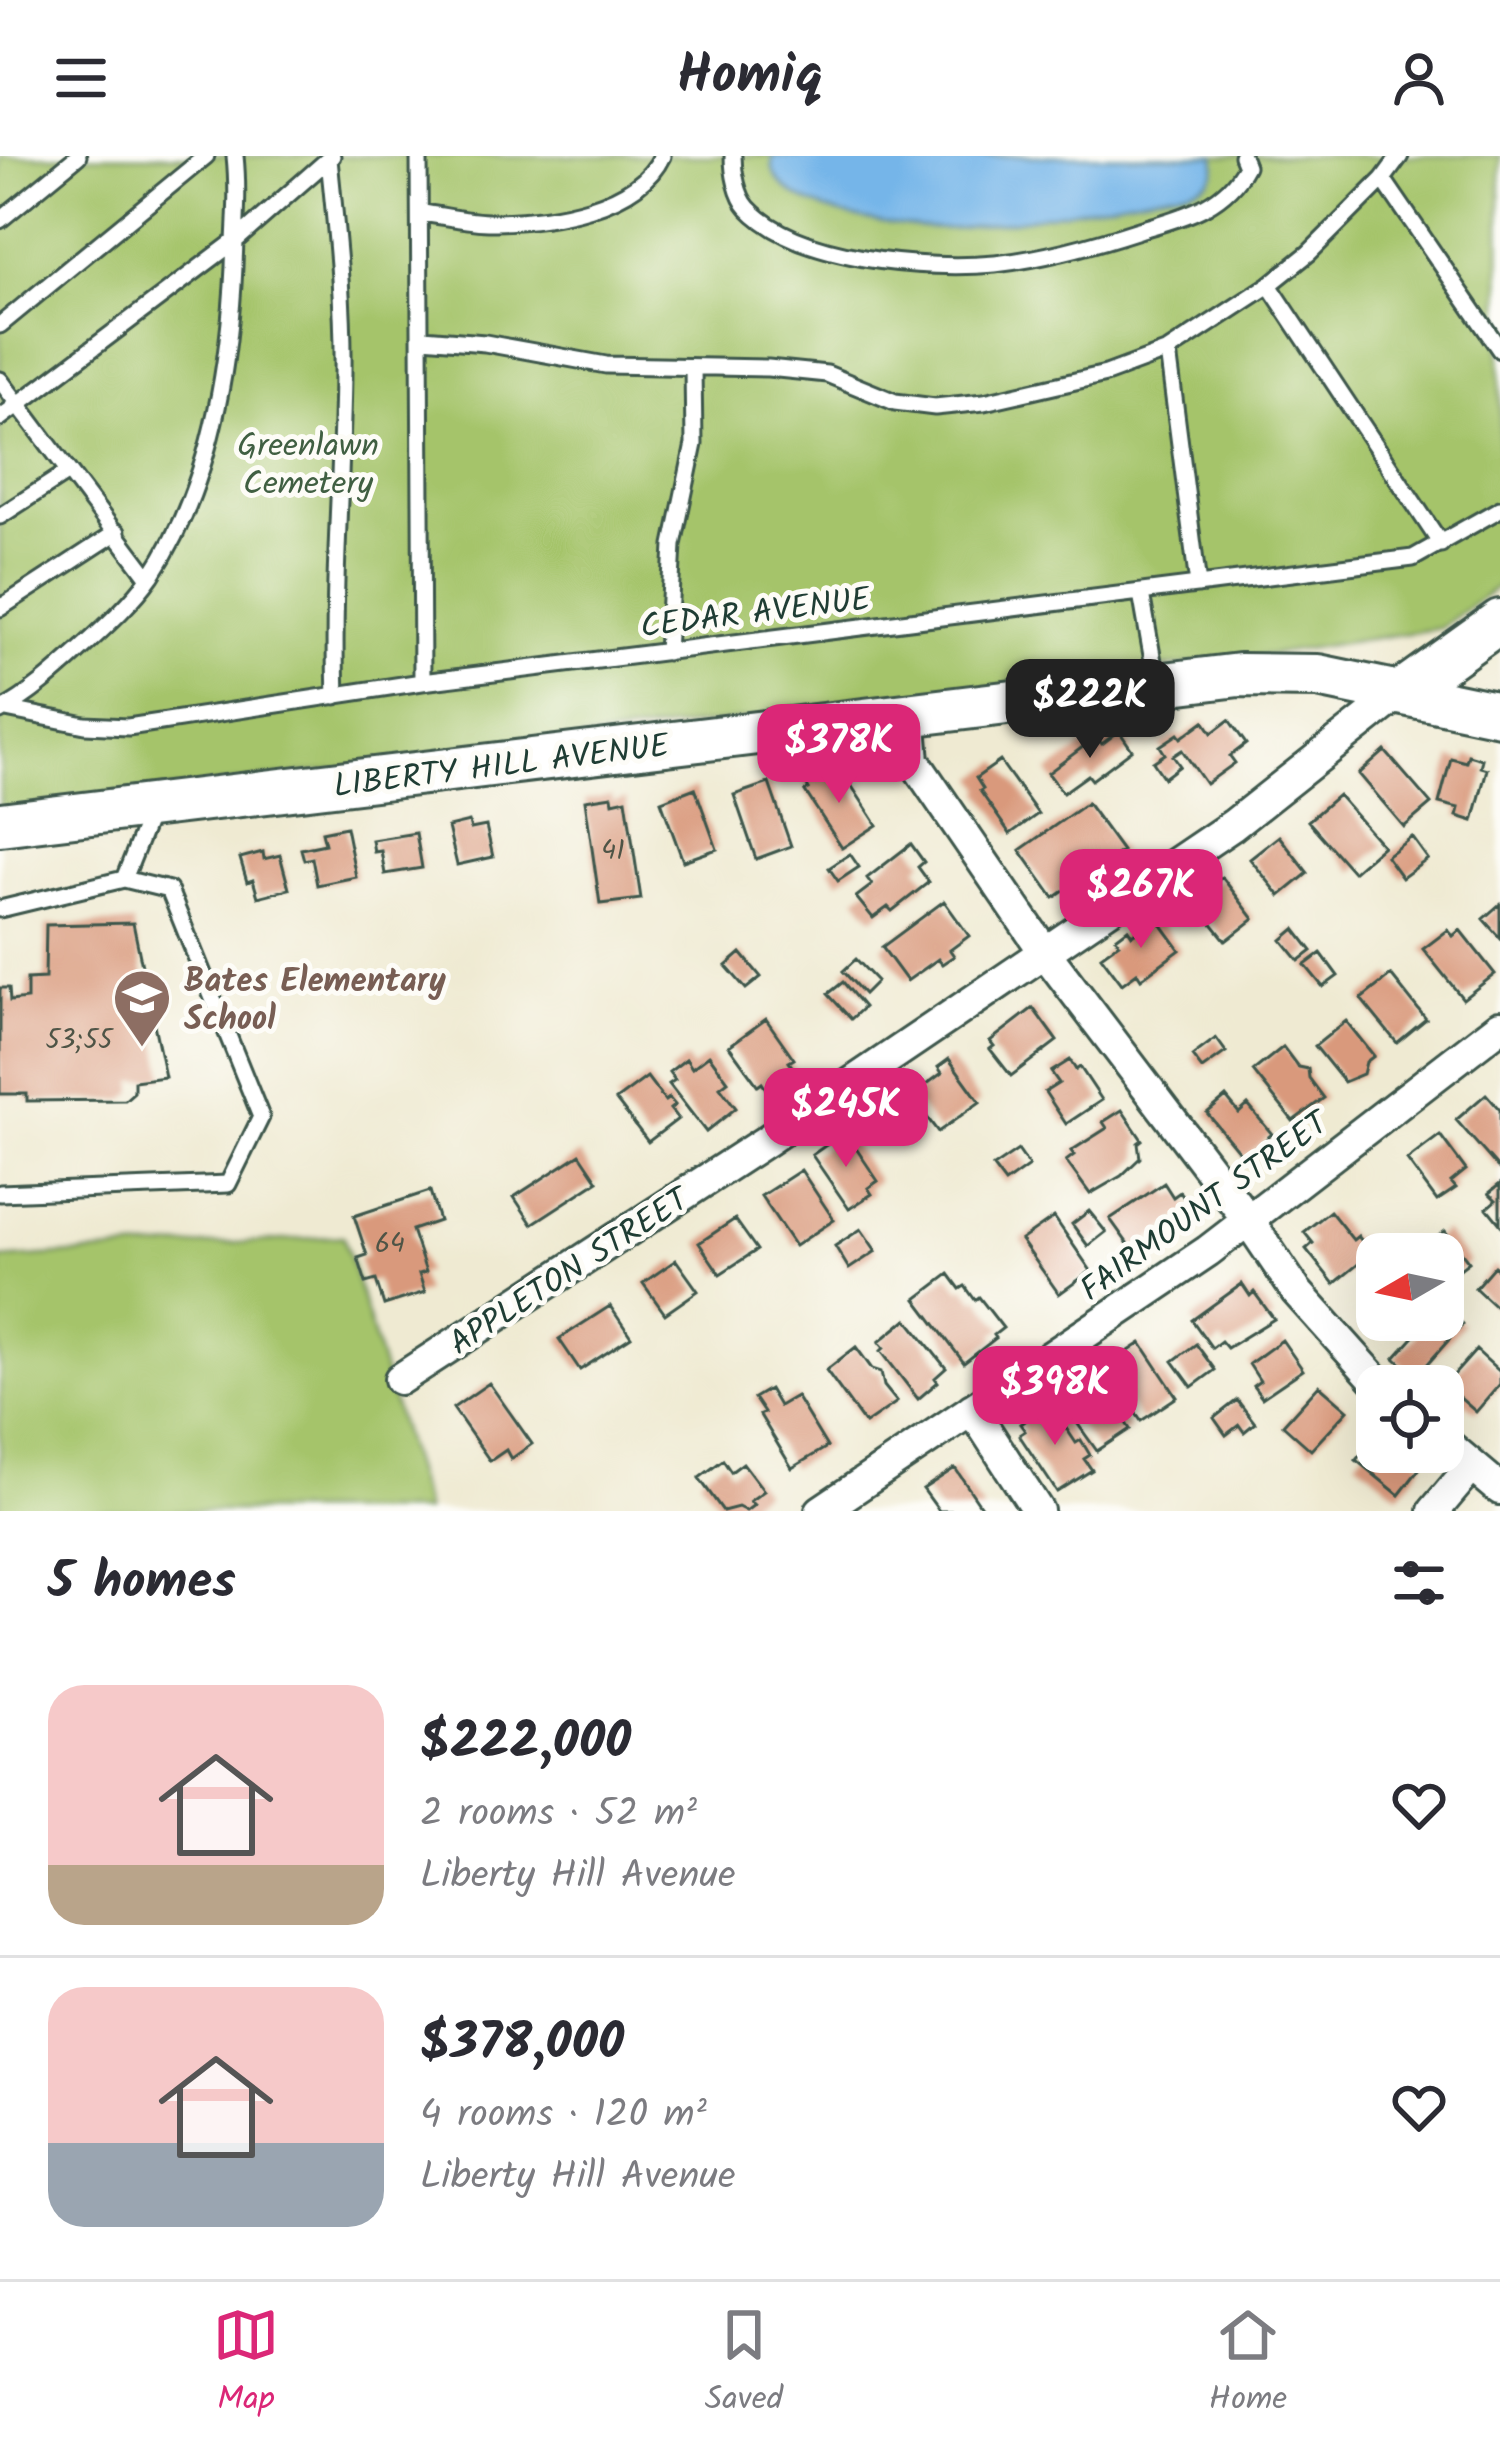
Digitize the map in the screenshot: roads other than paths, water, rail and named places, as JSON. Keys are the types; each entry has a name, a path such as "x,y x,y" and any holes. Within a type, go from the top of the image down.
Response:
{"main road":[{"name":"APPLETON STREET","path":"1401,692 1500,621"},
{"name":"LIBERTY HILL AVENUE","path":"6,831 154,805 1277,674 1318,676 1500,714"}],"street":[{"name":"APPLETON STREET","path":"400,1379 1233,826 1401,692"},
{"path":"910,714 914,761 1046,954 1322,1325 1361,1365"},
{"name":"FAIRMOUNT STREET","path":"821,1511 1090,1333 1248,1220 1500,1026"},
{"path":"972,1409 1037,1511"},
{"path":"1464,1459 1500,1489"},
{"path":"1434,1511 1472,1466"}],"lane":[{"path":"0,220 77,156"},
{"path":"0,325 206,156"},
{"path":"3,710 108,624 149,578 184,517 205,458 232,306 239,191 235,156"},
{"path":"419,156 422,682"},
{"path":"422,213 494,223 597,206 639,186 656,171 662,156"},
{"path":"733,156 734,176 746,206 773,226 816,247 938,266 1020,259 1171,221 1214,204 1230,190 1246,166 1242,156"},
{"path":"423,338 485,343 606,365 827,374 895,402 935,407 1039,392 1168,351 1269,285 1309,254 1400,156"},
{"path":"0,418 235,241 331,158"},
{"path":"331,158 343,374 335,575 336,696"},
{"path":"1383,179 1500,350"},
{"path":"1269,285 1441,544"},
{"path":"1168,351 1198,585"},
{"path":"667,652 673,545 694,444 693,367"},
{"path":"0,380 149,578"},
{"path":"0,516 68,472"},
{"name":"CEDAR AVENUE","path":"3,710 86,725 128,727 422,682 1414,558 1500,509"},
{"path":"0,608 117,532"},
{"path":"1141,593 1157,686"},
{"path":"124,879 154,805"},
{"path":"0,909 124,879 169,890 261,1117 228,1184 0,1193"}],"water":[{"path":"773,156 857,156 931,163 985,156 1215,156 1216,164 1211,179 1189,189 941,229 881,223 816,206 791,192 776,176"}],"place":[{"name":"Bates Elementary School","path":"142,1049"}],"park label":[{"name":"Greenlawn Cemetery","path":"308,463"}]}
